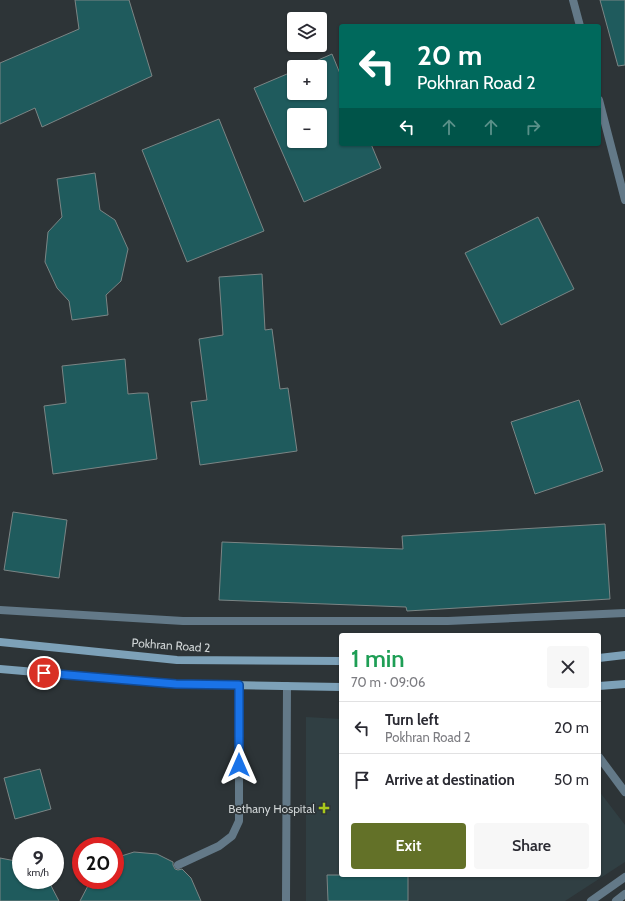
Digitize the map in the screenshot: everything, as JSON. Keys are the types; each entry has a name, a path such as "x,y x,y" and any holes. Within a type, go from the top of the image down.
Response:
{"main road":[{"name":"Pokhran Road 2","path":"0,642 176,660 339,662"},
{"path":"601,658 625,655"},
{"path":"0,669 176,684 339,687"},
{"path":"601,686 625,684"}],"street":[{"path":"573,0 579,24"},
{"path":"601,108 625,200"},
{"path":"0,610 183,621 448,621 625,612"},
{"path":"178,865 219,846 232,836 239,821 239,685"},
{"path":"286,901 288,686"},
{"path":"601,760 625,792"},
{"path":"591,901 625,877"},
{"path":"616,901 625,894"}],"shaded area":[{"name":"Bethany Hospital","path":"306,717 339,719 339,877 601,877 601,794 625,825 625,862 565,901 306,901"}],"building":[{"path":"75,0 129,0 152,76 42,127 35,108 0,124 0,63 79,29"},
{"path":"600,0 625,0 625,65 618,66"},
{"path":"332,54 339,71 339,146 372,146 381,168 304,202 254,88 287,74 287,100 327,100 327,60 318,60"},
{"path":"219,119 264,231 187,262 142,150"},
{"path":"95,173 100,210 115,220 128,249 121,281 106,295 108,315 72,320 69,301 57,288 45,262 48,232 62,217 57,179"},
{"path":"538,217 574,289 501,325 465,253"},
{"path":"262,274 265,330 272,329 280,389 288,388 297,451 200,465 191,402 207,400 199,339 223,335 219,277"},
{"path":"125,359 128,394 148,393 157,459 53,474 44,406 66,403 62,366"},
{"path":"579,400 603,471 535,494 511,422"},
{"path":"13,512 67,520 59,578 4,570"},
{"path":"605,524 610,599 407,611 406,607 219,600 222,542 403,549 402,536"},
{"path":"40,769 51,809 15,819 4,778"},
{"path":"134,852 157,854 173,862 175,869 182,869 191,878 201,901 80,901 86,889 124,889 124,855"},
{"path":"0,858 12,860 12,889 53,889 59,901 0,901"},
{"path":"327,875 339,875 339,877 408,877 408,901 328,901"}],"place":[{"name":"Bethany Hospital","path":"324,808"}],"route":[{"path":"44,673 176,684 239,685 239,765"}]}
